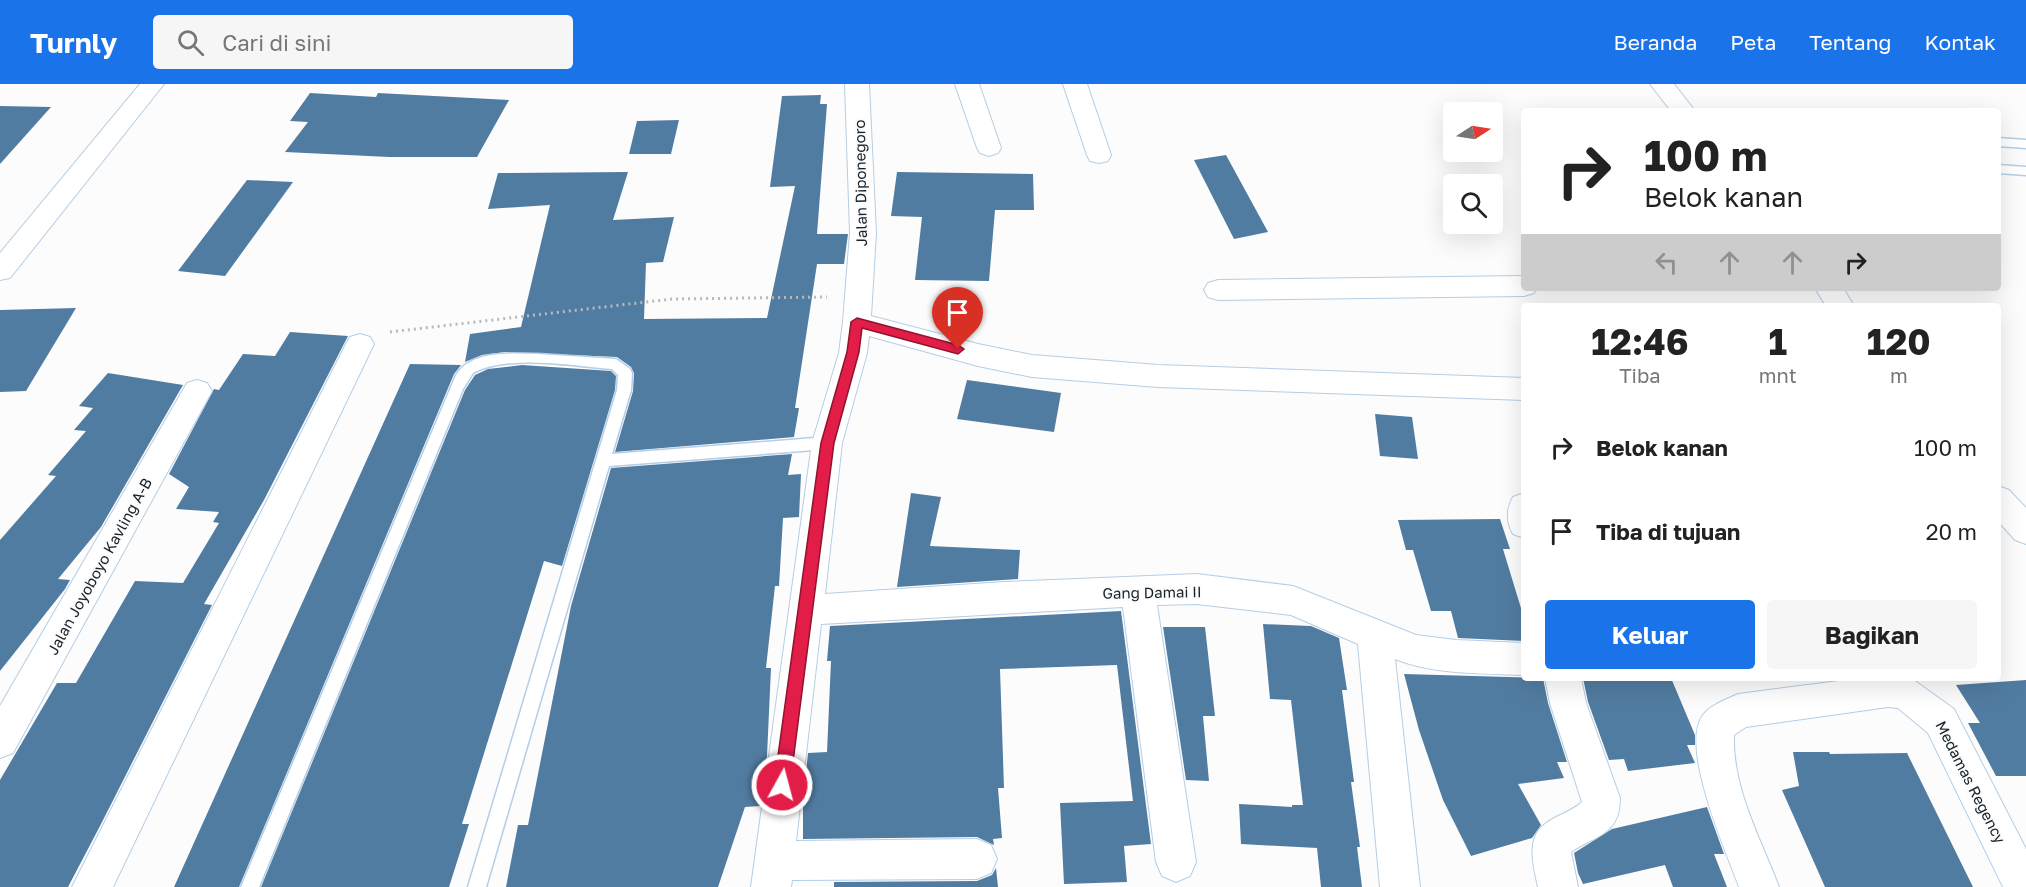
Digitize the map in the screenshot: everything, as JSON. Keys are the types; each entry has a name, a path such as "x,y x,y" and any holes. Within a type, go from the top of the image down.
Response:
{"street":[{"path":"0,271 152,84"},
{"name":"Jalan Diponegoro","path":"772,874 827,443 853,352 863,232 857,84"},
{"path":"967,84 989,148"},
{"path":"1075,84 1098,155"},
{"path":"1662,84 1681,108"},
{"path":"1218,290 1521,286"},
{"path":"857,310 978,355 1032,366 1158,376 1521,389"},
{"path":"92,887 360,344"},
{"name":"Jalan Joyoboyo Kavling A-B","path":"0,741 197,392"},
{"path":"2001,502 2026,530"},
{"name":"Gang Damai II","path":"805,610 1004,597 1197,589 1293,601 1415,651 1456,656 1521,659"},
{"path":"1138,591 1176,862"},
{"path":"1375,635 1400,887"},
{"path":"1558,887 1552,864 1551,844 1556,837 1592,821 1601,812 1601,798 1568,703 1564,681"},
{"name":"Medamas Regency","path":"1759,887 1719,776 1714,744 1716,727 1738,711 1888,691 1905,692 1941,721 2024,887"},
{"path":"772,874 977,859"}],"lane":[{"path":"2001,142 2026,144"},
{"path":"2001,169 2026,171"},
{"path":"250,887 456,389 468,368 481,362 501,358 616,364 625,373 624,390 477,887"},
{"path":"603,461 827,443"}],"path":[{"path":"360,344 377,333 672,298 857,310"}],"building":[{"path":"310,93 376,97 378,93 509,100 477,157 389,157 285,152 308,122 290,121"},
{"path":"821,95 820,104 827,104 817,234 848,234 844,264 817,264 795,408 799,408 794,437 615,452 633,391 634,373 631,367 617,357 505,352 482,355 465,362 470,334 521,327 550,205 488,209 498,173 628,172 613,220 674,217 663,262 646,263 644,319 767,318 795,186 770,187 782,96"},
{"path":"0,106 51,107 0,164"},
{"path":"679,120 671,154 629,154 637,121"},
{"path":"1226,155 1268,232 1234,239 1194,160"},
{"path":"897,172 1033,174 1034,210 995,210 989,281 915,280 922,217 891,216"},
{"path":"247,180 293,182 225,276 178,271"},
{"path":"76,308 26,391 0,392 0,310"},
{"path":"290,332 348,336 264,500 204,604 212,605 100,826 68,887 0,887 0,780 57,683 76,683 135,581 183,583 219,523 213,522 219,512 176,509 189,487 169,474 214,389 219,390 243,354 275,356"},
{"path":"410,364 461,365 454,374 239,887 174,887"},
{"path":"522,365 611,371 616,376 615,390 562,566 544,561 462,824 469,824 449,887 261,887 465,390 475,375 488,369"},
{"path":"108,373 183,385 101,527 58,579 70,580 65,589 0,671 0,540 56,476 48,475 86,431 74,430 93,408 79,406"},
{"path":"967,380 1061,393 1054,432 957,419"},
{"path":"1375,414 1412,417 1418,459 1380,456"},
{"path":"792,454 788,475 801,474 799,517 783,518 779,586 775,586 766,668 771,668 767,756 760,806 745,807 718,887 506,887 518,825 528,825 571,606 611,468"},
{"path":"911,493 941,497 930,546 1020,550 1018,579 897,587"},
{"path":"1500,519 1510,549 1503,549 1521,608 1521,641 1458,638 1451,611 1431,611 1413,550 1406,550 1398,520"},
{"path":"1121,611 1151,844 1124,846 1127,882 1064,884 1060,803 1133,801 1117,665 1000,669 1004,788 998,788 1002,838 993,839 994,845 977,837 803,839 803,803 808,753 827,752 831,661 827,661 830,626"},
{"path":"1263,624 1311,626 1339,638 1347,690 1342,690 1354,782 1351,782 1360,847 1357,847 1362,887 1321,887 1317,848 1241,844 1239,804 1292,807 1292,805 1303,805 1291,700 1270,699"},
{"path":"1163,627 1205,627 1215,716 1203,716 1209,781 1186,780"},
{"path":"1404,674 1521,677 1521,681 1544,681 1548,703 1567,762 1557,762 1564,778 1518,784 1541,825 1532,838 1471,856 1443,800 1419,730"},
{"path":"2026,680 2026,776 1996,776 1968,723 1980,723 1956,685"},
{"path":"1584,681 1672,681 1695,735 1695,745 1687,745 1695,763 1628,771 1624,759 1609,760 1588,702"},
{"path":"1793,752 1907,753 1973,887 1825,887 1782,790 1799,786"},
{"path":"1707,807 1724,854 1714,854 1727,887 1673,887 1665,865 1583,884 1574,853 1612,829"},
{"path":"996,868 998,887 834,887 834,882 977,881 992,875"}],"route":[{"path":"782,785 827,443 853,352 857,322 958,349"}]}
